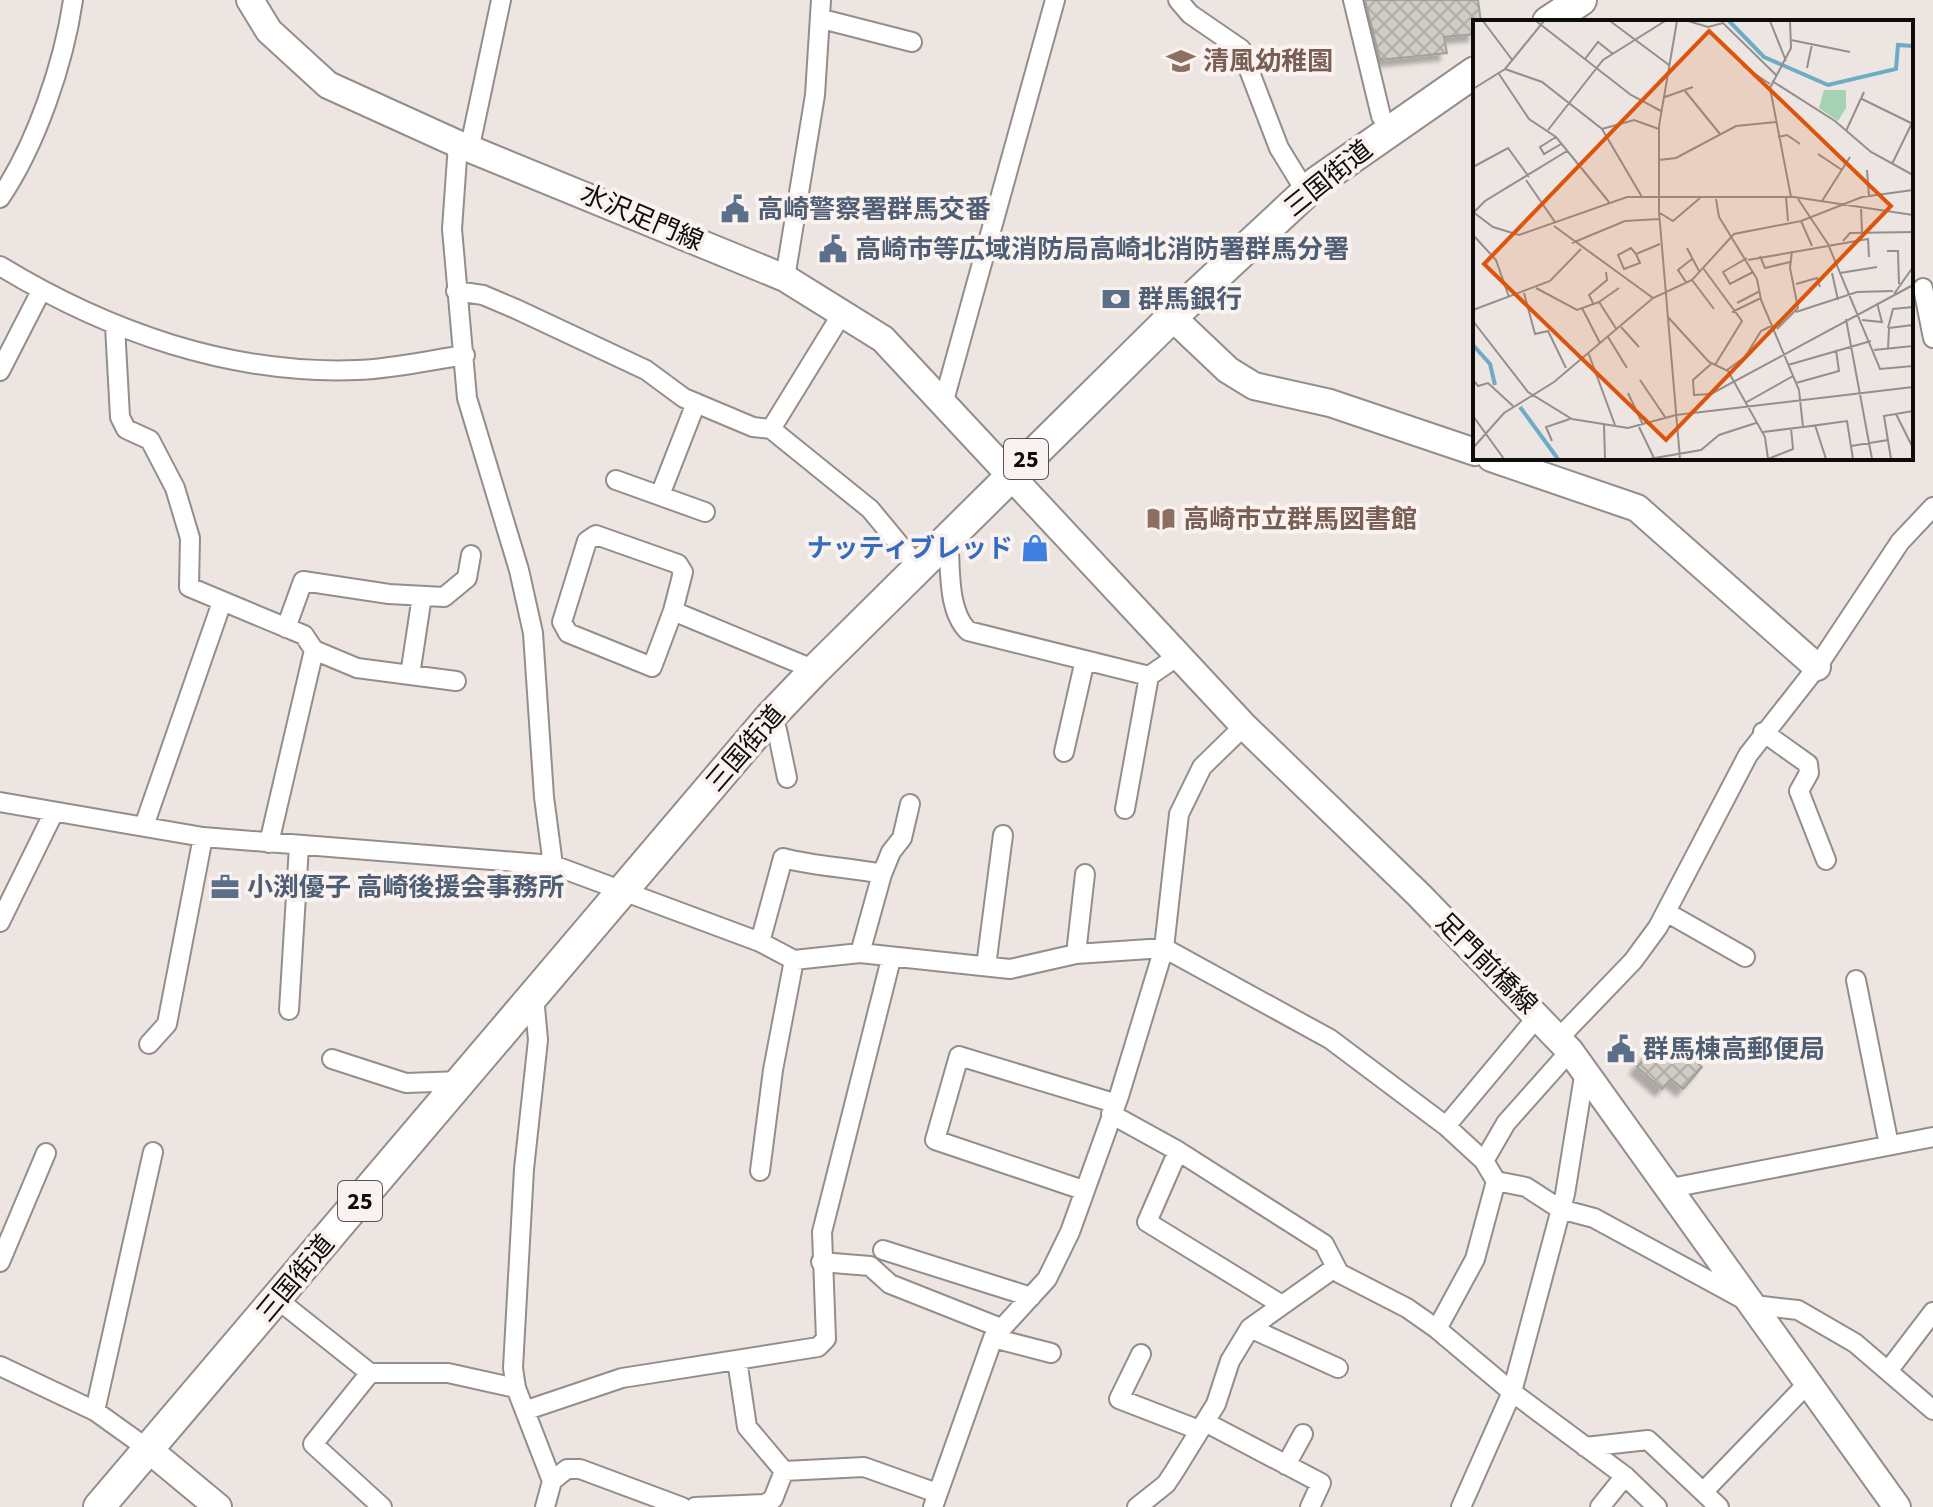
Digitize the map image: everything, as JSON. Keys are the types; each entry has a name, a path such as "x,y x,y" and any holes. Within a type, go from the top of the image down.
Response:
{"main road":[{"name":"水沢足門線","path":"250,0 269,31 328,85 785,278 843,312 883,339 1008,477"},
{"path":"1551,20 1581,0"},
{"name":"三国街道","path":"99,1507 770,717 815,670 948,535 1172,317 1306,192 1390,130 1471,80"},
{"path":"1172,317 1228,370 1254,386 1330,403 1473,451"},
{"path":"1503,460 1538,466 1637,508 1817,667"},
{"name":"足門前橋線","path":"1008,477 1244,726 1572,1053 1897,1507"},
{"path":"148,1449 218,1507"}],"street":[{"path":"0,198 36,127 67,38 73,0"},
{"path":"501,0 464,145 452,229 467,398 519,570 533,633 553,865"},
{"path":"943,404 1055,0"},
{"path":"1178,0 1190,14 1241,49 1279,148 1306,192"},
{"path":"1353,0 1381,116 1390,130"},
{"path":"785,278 815,95 821,10 912,42"},
{"path":"0,266 41,291 115,326 257,367 358,370 465,355"},
{"path":"1923,288 1933,338"},
{"path":"0,371 41,291"},
{"path":"456,291 483,295 516,309 646,370 696,403 753,427 771,429 870,509 918,567"},
{"path":"771,429 843,312"},
{"path":"115,326 120,417 131,432 150,440 175,488 190,538 189,587 309,638 314,650 269,843"},
{"path":"660,495 696,403"},
{"path":"616,480 705,512"},
{"path":"1484,1161 1506,1123 1572,1053 1666,912 1763,732 1817,667 1900,542 1933,507"},
{"path":"596,535 678,564 683,572 673,611 652,667 568,633 562,622 587,541 596,535"},
{"path":"948,535 954,605 961,624 968,631 1149,676"},
{"path":"286,628 303,581 444,597 467,578 471,555"},
{"path":"410,675 422,596"},
{"path":"144,826 222,602"},
{"path":"673,611 815,670"},
{"path":"314,650 357,668 456,681"},
{"path":"1125,809 1149,676 1178,656"},
{"path":"1064,752 1085,660"},
{"path":"770,717 777,730 787,778"},
{"path":"784,1471 864,1467 935,1500 997,1333 1031,1297 1053,1267 1070,1232 1164,948 1179,814 1202,767 1244,726"},
{"path":"1763,732 1808,764 1809,773 1799,791 1826,860"},
{"path":"0,802 203,837 553,865 621,893 760,942 794,960 860,953 891,959 1010,969 1076,954 1164,948 1330,1039 1446,1126 1484,1161 1496,1181 1475,1259 1437,1329"},
{"path":"860,953 882,874 902,838 910,804"},
{"path":"0,922 54,812"},
{"path":"986,966 1003,835"},
{"path":"149,1044 167,1024 203,837"},
{"path":"289,1010 299,846"},
{"path":"760,942 783,858 821,868 835,865 882,874"},
{"path":"1076,954 1085,874"},
{"path":"1666,912 1745,957"},
{"path":"527,1410 622,1378 818,1347 826,1339 822,1232 891,959"},
{"path":"760,1171 773,1070 794,960"},
{"path":"1856,980 1889,1145"},
{"path":"534,996 538,1040 524,1169 513,1368 516,1388 552,1481 545,1507"},
{"path":"1446,1126 1538,1016"},
{"path":"1461,1507 1512,1392 1560,1209 1572,1053"},
{"path":"1083,1190 935,1140 959,1056 1113,1109 1324,1244 1339,1273 1407,1308 1437,1329 1512,1392 1625,1476 1657,1507"},
{"path":"332,1059 406,1083 462,1081"},
{"path":"1671,1188 1933,1137"},
{"path":"1178,1151 1147,1222 1282,1305"},
{"path":"95,1411 153,1152"},
{"path":"0,1262 46,1153"},
{"path":"1496,1181 1526,1187 1560,1209 1594,1218 1754,1305 1798,1310 1855,1343 1933,1410"},
{"path":"883,1250 1031,1297"},
{"path":"821,1262 870,1266 890,1284 997,1333 1051,1353"},
{"path":"1137,1507 1166,1484 1216,1404 1230,1361 1250,1328 1336,1267"},
{"path":"277,1299 370,1373 448,1373 516,1388"},
{"path":"1888,1371 1933,1312"},
{"path":"1250,1328 1338,1368"},
{"path":"1141,1354 1119,1399 1202,1426 1321,1483 1311,1507"},
{"path":"737,1360 747,1427 784,1471"},
{"path":"0,1366 95,1411 148,1449"},
{"path":"370,1373 313,1444 382,1507"},
{"path":"1704,1491 1809,1382"},
{"path":"1286,1465 1303,1434"},
{"path":"1585,1447 1648,1440 1719,1507"},
{"path":"552,1481 567,1469 580,1469 682,1507"},
{"path":"695,1507 765,1504 773,1499 784,1471"},
{"path":"1600,1507 1625,1476"}],"building":[{"path":"1365,0 1478,0 1481,20 1473,20 1473,34 1444,37 1447,53 1380,60"},
{"path":"1665,1035 1702,1067 1683,1089 1671,1079 1662,1089 1637,1067"}],"place":[{"name":"清風幼稚園","path":"1181,61"},
{"name":"高崎警察署群馬交番","path":"735,209"},
{"name":"高崎市等広域消防局高崎北消防署群馬分署","path":"833,249"},
{"name":"群馬銀行","path":"1116,299"},
{"name":"高崎市立群馬図書館","path":"1161,519"},
{"name":"ナッティブレッド","path":"1035,548"},
{"name":"小渕優子 高崎後援会事務所","path":"225,887"},
{"name":"群馬棟高郵便局","path":"1621,1049"}]}
